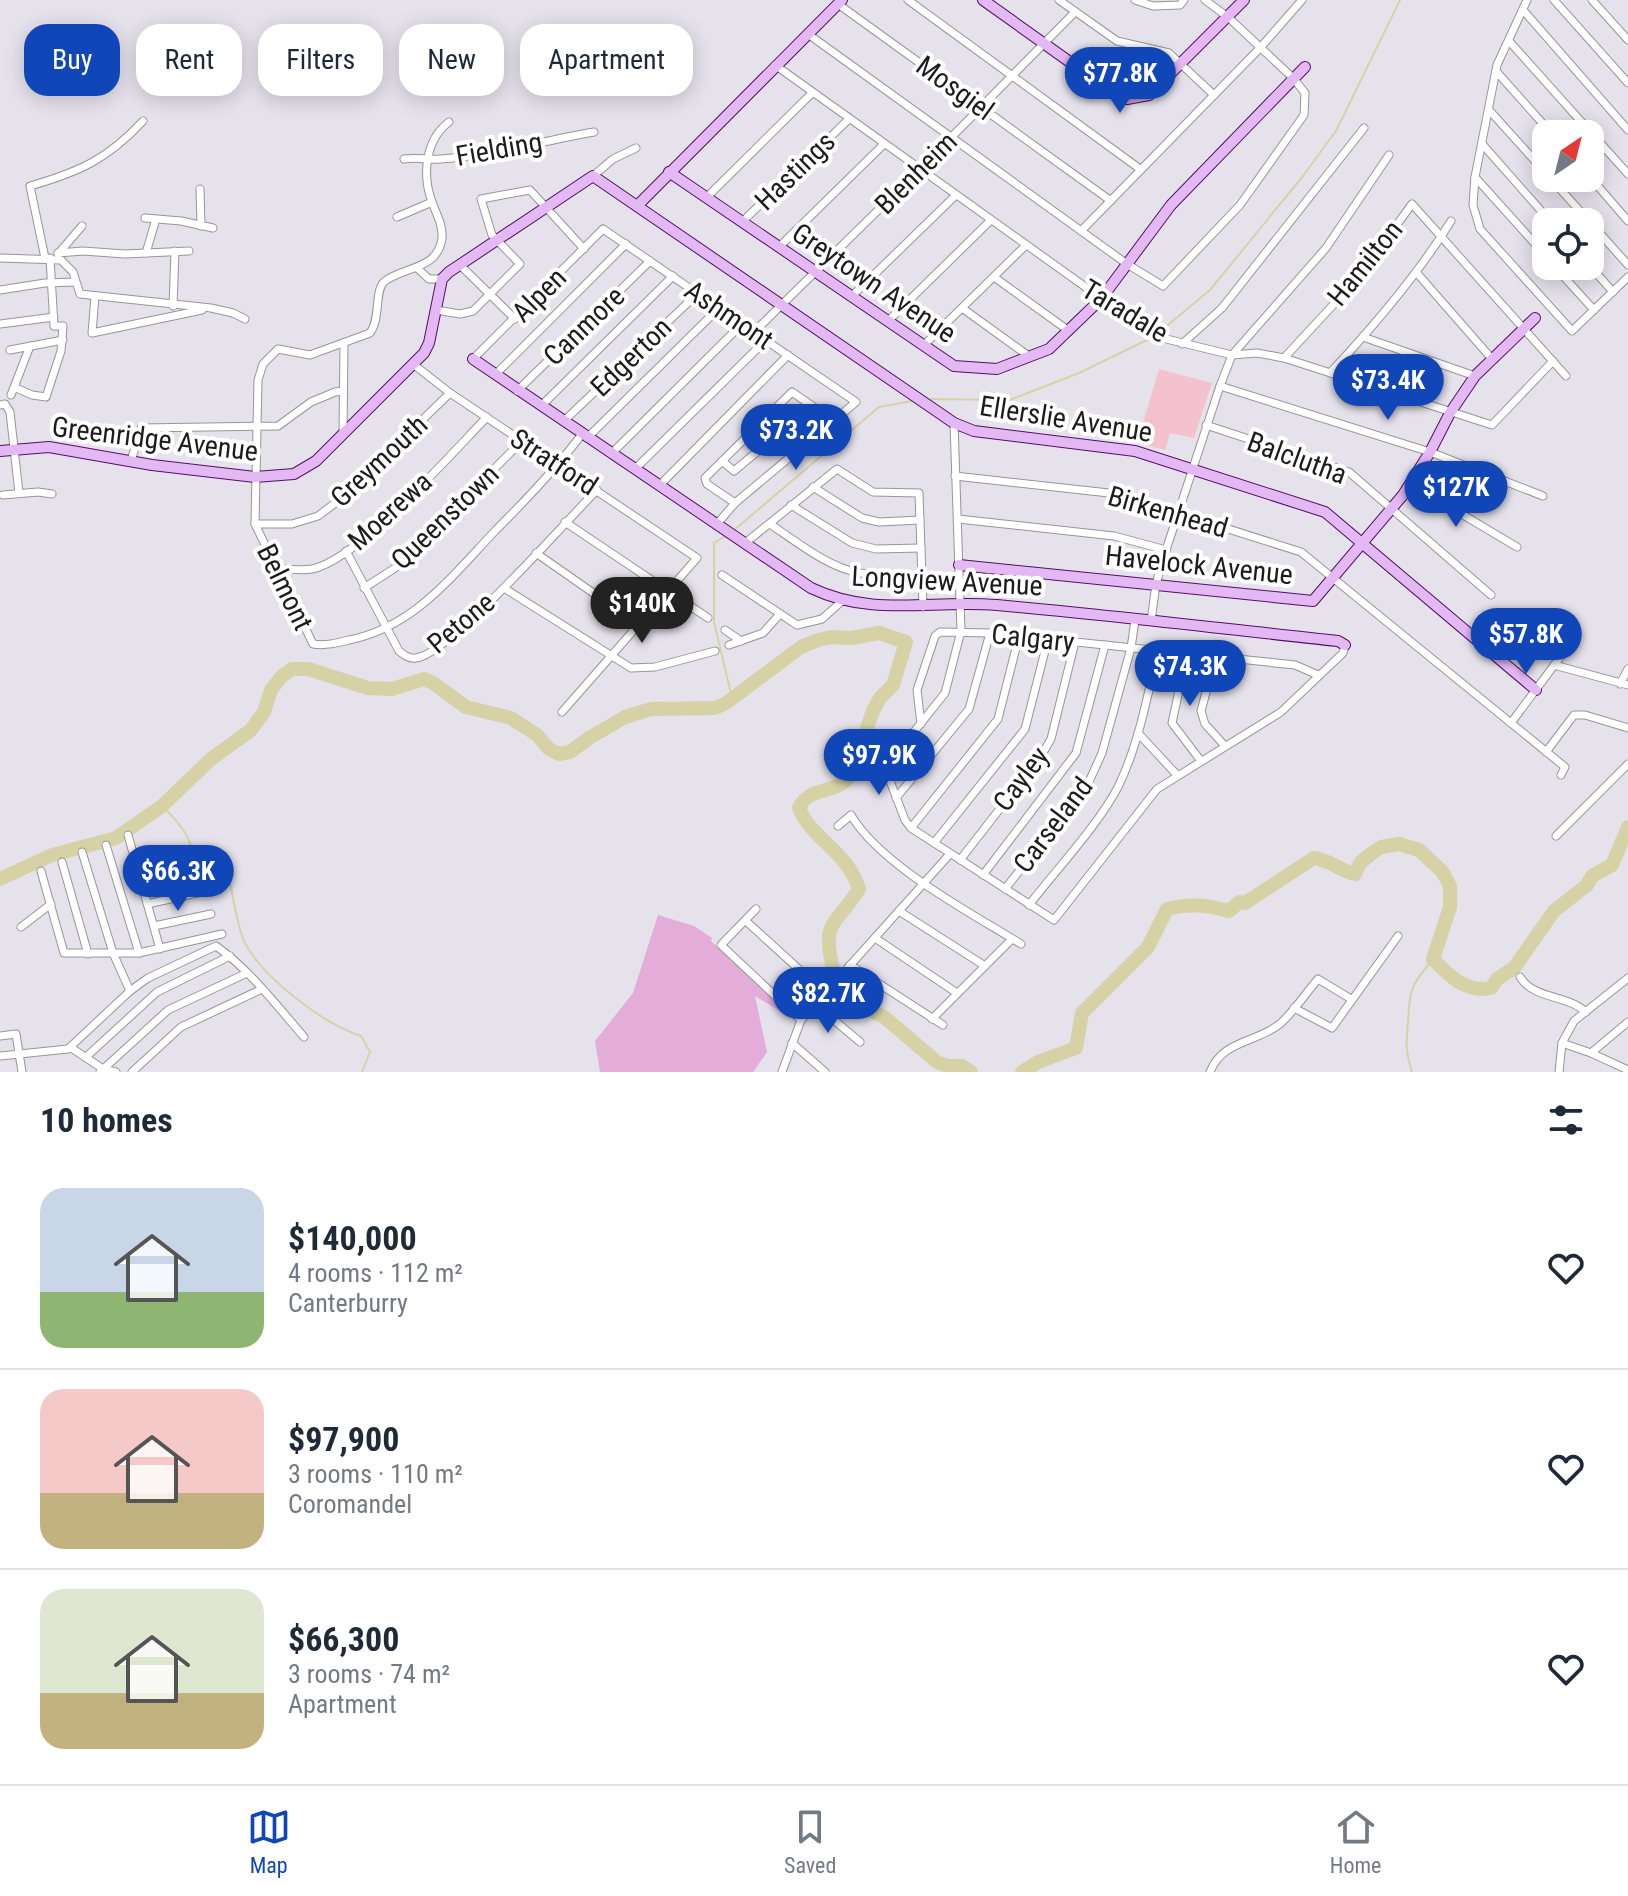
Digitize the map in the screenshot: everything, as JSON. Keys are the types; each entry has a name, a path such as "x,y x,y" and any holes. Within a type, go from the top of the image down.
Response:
{"street":[{"path":"908,0 1140,169"},
{"path":"983,0 1105,87 1127,99 1149,95 1244,0"},
{"path":"1059,0 1117,41 1169,53 1214,95"},
{"path":"1135,0 1153,6 1180,5 1184,0"},
{"path":"808,34 1127,264 1163,286 1240,205 1304,115 1305,93 1294,79 1229,18 1205,0"},
{"path":"1081,231 1261,47 1302,0"},
{"path":"1527,0 1496,71 1475,177 1473,205 1480,229 1572,331 1628,277"},
{"path":"1554,0 1628,83"},
{"path":"1592,0 1628,40"},
{"path":"637,206 840,2"},
{"name":"Mosgiel","path":"840,2 1111,201"},
{"path":"1523,10 1628,130"},
{"name":"Blenheim","path":"754,332 1075,12"},
{"path":"1509,41 1628,174"},
{"name":"Taradale","path":"775,65 1154,336 1232,355 1257,353 1284,358 1492,425 1553,361"},
{"name":"Greytown Avenue","path":"669,172 954,366 976,370 997,369 1049,349 1069,331 1101,299 1171,205 1305,67"},
{"path":"1496,71 1540,120"},
{"path":"707,197 812,93"},
{"path":"1489,110 1532,158"},
{"name":"Hastings","path":"742,222 849,119"},
{"path":"30,346 14,391 46,397 63,340 63,326 54,326 52,257 30,186 87,166 122,144 143,121"},
{"path":"343,435 344,343 370,333 377,324 380,287 384,281 417,268 434,256 442,239 439,217 427,183 428,158 433,138 449,122"},
{"path":"1182,344 1222,308 1364,128"},
{"name":"Fielding","path":"404,159 488,152 594,132"},
{"path":"779,247 883,145"},
{"path":"1483,145 1539,208"},
{"path":"417,268 429,279 442,279 546,209 613,159 636,148"},
{"path":"1151,621 1156,584 1166,550 1232,355 1326,248 1389,155"},
{"name":"Ellerslie Avenue","path":"593,176 954,423 974,431 1135,451 1325,512 1536,690"},
{"path":"1475,177 1532,240"},
{"path":"200,189 201,226"},
{"path":"436,310 467,313 520,264 492,235 481,199 530,190 584,249"},
{"path":"1563,192 1577,208"},
{"path":"1603,192 1628,221"},
{"path":"851,297 955,196"},
{"path":"397,217 432,202"},
{"name":"Hamilton","path":"1284,358 1358,278 1412,204 1441,237"},
{"path":"145,218 213,228"},
{"path":"146,253 156,219"},
{"path":"888,321 990,221"},
{"path":"1330,373 1416,272 1451,221"},
{"path":"52,257 82,226"},
{"name":"Alpen","path":"473,359 603,229"},
{"name":"Ashmont","path":"603,229 856,402 834,421"},
{"path":"1441,237 1566,376"},
{"path":"1604,238 1628,265"},
{"path":"495,375 626,244"},
{"path":"923,346 1025,246"},
{"path":"0,258 52,257 83,251 189,251"},
{"path":"173,306 175,251"},
{"path":"52,257 67,265 80,294 211,308 245,319"},
{"name":"Canmore","path":"517,391 650,261"},
{"path":"460,265 515,319"},
{"path":"1416,272 1492,359"},
{"path":"541,406 673,276"},
{"path":"994,277 1069,331"},
{"name":"Greenridge Avenue","path":"0,451 49,447 255,477 294,474 316,461 424,353 429,343 442,279"},
{"path":"1567,280 1594,310"},
{"path":"1602,280 1613,292"},
{"path":"0,290 75,282"},
{"name":"Edgerton","path":"564,421 698,293"},
{"path":"95,296 92,333 211,308"},
{"name":"Belmont","path":"344,343 310,355 278,349 263,364 258,380 255,524 313,644 330,644 374,635 411,613 448,582 585,436 719,308"},
{"path":"962,308 1030,357"},
{"path":"0,324 54,317"},
{"name":"Havelock Avenue","path":"959,565 1313,601 1411,484 1450,413 1475,376 1535,318"},
{"path":"611,454 742,324"},
{"path":"1363,337 1475,376"},
{"path":"10,350 63,340"},
{"path":"635,469 766,340"},
{"path":"659,486 788,355"},
{"name":"Longview Avenue","path":"473,359 811,588 842,601 860,605 923,607 960,604 1151,621 1338,641 1345,645"},
{"name":"Stratford","path":"413,364 450,393 697,558 668,592"},
{"path":"1220,386 1430,452 1543,496"},
{"path":"131,461 141,428 278,426 311,402 343,391"},
{"path":"717,524 735,503 834,421 792,392 705,478 707,484 735,503"},
{"name":"Greymouth","path":"255,524 292,524 318,516 342,498 450,393"},
{"path":"0,405 5,404 10,412 19,493"},
{"path":"722,461 734,471 790,424 773,412"},
{"name":"Moerewa","path":"275,568 313,569 346,551 384,522 487,417"},
{"path":"954,423 961,631 945,693 885,768 911,828 1054,920 1157,789 1281,712 1343,653 1345,645"},
{"name":"Balclutha","path":"1206,425 1349,472 1491,595"},
{"name":"Queenstown","path":"364,588 395,568 522,441"},
{"path":"744,544 837,469 873,492 919,493 923,607"},
{"name":"Birkenhead","path":"955,476 1118,494 1301,552 1565,767 1561,775"},
{"path":"1411,484 1517,547"},
{"path":"813,487 862,518 879,522 920,520"},
{"name":"Petone","path":"346,551 399,651 407,657 417,658 455,635 597,490"},
{"path":"3,495 52,494"},
{"path":"791,505 852,543 876,549 921,548"},
{"path":"958,519 1114,536 1166,550"},
{"path":"565,522 708,618"},
{"path":"770,524 827,562 851,573 878,577 922,575"},
{"path":"536,553 639,625"},
{"path":"722,575 797,625 822,619 842,601"},
{"path":"504,588 631,668 640,670 715,651"},
{"path":"562,712 668,592"},
{"path":"729,645 763,633 780,614"},
{"name":"Carseland","path":"1005,889 1088,784 1102,753 1131,648 1135,620"},
{"path":"725,630 741,641"},
{"name":"Calgary","path":"921,724 917,690 935,636 940,632 990,633 1295,665 1318,675"},
{"path":"896,798 969,709 990,633"},
{"path":"911,828 998,719 1019,636"},
{"path":"934,843 1025,729 1048,639"},
{"name":"Cayley","path":"960,860 1051,739 1075,642"},
{"path":"983,875 1076,753 1105,645"},
{"path":"1511,723 1567,648"},
{"path":"1029,905 1118,787 1138,733 1158,651"},
{"path":"1187,654 1172,723 1201,761"},
{"path":"1215,658 1201,711 1202,718 1225,746"},
{"path":"1554,665 1624,685 1628,669"},
{"path":"1546,752 1574,715 1585,715 1628,728"},
{"path":"1138,733 1177,775"},
{"path":"1556,836 1628,764"},
{"path":"838,826 851,815 895,863 1021,944"},
{"path":"128,835 160,949"},
{"path":"106,845 139,953"},
{"path":"135,861 175,850"},
{"path":"82,852 113,953 130,991"},
{"path":"782,1072 801,1020 950,854"},
{"path":"62,862 88,954"},
{"path":"41,871 64,953 139,953 222,934"},
{"path":"141,881 187,871"},
{"path":"147,904 202,892"},
{"path":"21,927 51,904"},
{"path":"756,909 721,945 801,1020"},
{"path":"899,911 985,966"},
{"path":"154,926 211,914"},
{"path":"746,921 825,993"},
{"path":"1294,1008 1332,1028 1398,936"},
{"path":"875,938 957,993"},
{"path":"932,1019 1012,939"},
{"path":"0,1056 70,1047 148,978 216,946 247,973 304,1037"},
{"path":"86,1057 157,992 230,956"},
{"path":"850,965 943,1025"},
{"path":"102,1070 168,1010 247,973"},
{"path":"1520,977 1526,986 1535,991 1574,1002 1586,1012"},
{"path":"1559,1072 1562,1043 1574,1021 1628,978"},
{"path":"1210,1072 1213,1063 1226,1049 1280,1023 1318,979 1351,999"},
{"path":"132,1072 181,1027 262,989"},
{"path":"815,1004 860,1042"},
{"path":"1591,1053 1628,1022"},
{"path":"0,1036 16,1034 22,1072"},
{"path":"792,1043 825,1072"},
{"path":"1562,1043 1627,1067"},
{"path":"70,1047 102,1070 116,1072"}],"shaded area":[{"path":"1159,369 1212,383 1194,438 1170,433 1165,450 1137,443"},
{"path":"658,915 694,926 712,938 711,941 795,1020 755,996 767,1052 753,1072 600,1072 595,1041 633,993"}],"waterway":[{"path":"1156,335 1210,290 1336,131 1400,0"},
{"path":"926,399 1010,400 1079,373 1151,338"},
{"path":"733,531 879,407 912,401"},
{"path":"727,535 714,543 714,622 732,698"},
{"path":"0,879 52,855 116,838 162,806 211,759 251,730 264,712 271,690 292,669 308,669 368,688 392,689 424,679 466,707 511,718 559,754 570,752 625,717 651,709 715,708 801,647 818,640 879,633 906,642 893,685 880,698 864,736 866,755 843,783 812,795 799,807 811,828 847,865 859,889 836,919 829,934 834,974"},
{"path":"162,806 183,830 195,860 229,877 242,937 266,971 313,1011 361,1036 370,1052 362,1072"},
{"path":"1022,1072 1038,1062 1076,1048 1082,1013 1148,947 1167,909 1198,906 1229,911 1314,858 1355,874 1360,863 1381,847 1399,844 1419,850 1442,871 1450,886 1450,907 1433,959 1466,986 1491,988 1497,979 1514,968 1554,911 1587,885 1592,876 1612,865 1628,827"},
{"path":"1412,1072 1407,1052 1411,995 1416,982 1433,959"},
{"path":"844,987 865,1008 884,1017 937,1062 962,1066 971,1072"}]}
